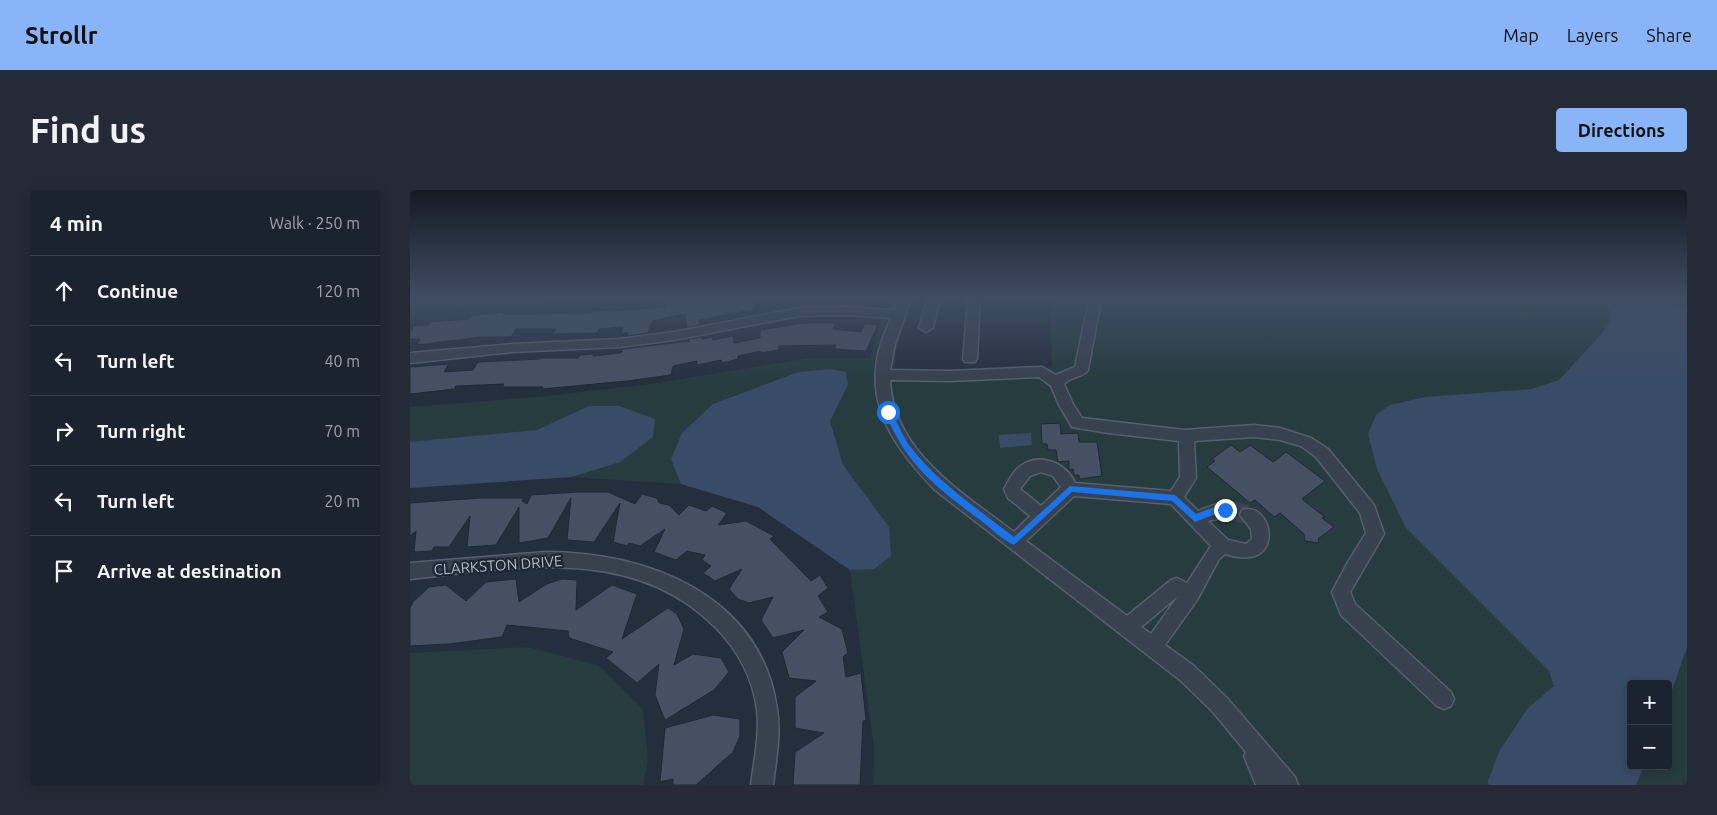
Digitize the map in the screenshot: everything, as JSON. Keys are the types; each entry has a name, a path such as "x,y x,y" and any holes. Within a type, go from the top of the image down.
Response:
{"street":[{"path":"410,358 512,348 620,343 674,336 722,327"},
{"path":"895,327 886,351 883,375 885,400 892,424 912,456 941,486 1153,646 1204,688 1236,723 1287,785"},
{"path":"970,359 972,327"},
{"path":"1057,383 1062,376 1082,370 1090,327"},
{"path":"883,375 949,376 1042,372 1057,383 1066,405 1077,423 1184,436 1254,431 1280,434 1306,442 1322,453 1368,510 1375,534 1341,592 1348,610 1444,699"},
{"path":"1175,498 1188,478 1188,444 1184,436"},
{"path":"1041,516 1014,493 1012,489 1016,480 1031,469 1045,465 1052,466 1066,478 1070,489"},
{"path":"1014,542 1070,489 1175,498 1222,546 1241,551 1256,547 1262,535 1258,522 1248,515"},
{"path":"1195,518 1212,512 1228,510"},
{"path":"1153,646 1191,594 1213,554 1222,546"},
{"name":"CLARKSTON DRIVE","path":"410,571 541,560 577,560 615,565 653,576 698,599 718,615 732,631 743,646 757,672 765,700 768,724 768,741 762,785"},
{"path":"1128,627 1177,586 1191,594"},
{"path":"1250,742 1267,785"}],"green space":[{"path":"880,327 904,327 896,355 895,375 1052,367 1051,327 1687,327 1687,785 873,785 874,748 850,570 758,507 681,484 571,477 410,488 410,407 546,396 650,384 810,358 870,358"},
{"path":"527,647 598,665 643,710 648,759 643,785 410,785 410,653"}],"water":[{"path":"1606,327 1687,327 1687,647 1672,690 1672,680 1627,680 1627,770 1642,770 1636,785 1489,785 1488,781 1499,752 1527,709 1554,686 1549,671 1406,528 1377,469 1368,434 1376,415 1390,405 1425,397 1532,389 1559,380"},
{"path":"830,369 846,372 848,385 830,421 843,465 889,527 891,556 874,569 850,570 758,507 681,484 671,459 682,433 713,404 799,372"},
{"path":"589,406 619,406 655,419 653,437 620,462 571,477 410,488 410,442 537,430"},
{"path":"1031,433 1032,445 1000,448 999,435"}],"building":[{"path":"414,327 650,327 648,333 627,336 628,333 621,333 623,327 599,329 597,333 552,334 556,329 516,329 511,337 482,337 416,345 420,339 410,339 410,333"},
{"path":"780,327 834,327 833,329 861,332 864,327 877,327 866,351 834,349 836,345 779,346 779,350 761,353 760,351 738,356 738,359 722,363 721,360 697,365 697,361 673,366 671,375 627,381 542,389 543,387 502,387 504,384 456,386 455,389 410,394 410,367 449,364 444,372 473,370 478,362 578,358 580,355 594,354 593,356 621,353 623,349 689,341 689,339 702,337 702,339 713,337 713,340 733,336 734,343 760,338 760,330"},
{"path":"1060,423 1061,434 1078,433 1079,442 1097,442 1102,476 1079,479 1079,475 1074,475 1073,469 1069,470 1069,461 1058,462 1056,450 1048,450 1047,444 1042,444 1041,424"},
{"path":"1231,445 1240,452 1250,445 1273,462 1286,452 1325,481 1302,499 1325,517 1322,518 1334,527 1318,539 1319,543 1305,541 1304,534 1280,513 1274,517 1255,500 1250,503 1207,467 1215,461 1212,459"},
{"path":"608,492 635,504 642,494 657,498 659,503 669,505 679,515 689,505 706,511 712,506 727,513 718,525 746,521 774,536 770,539 811,581 820,575 828,588 818,596 828,612 819,617 842,629 848,653 843,657 846,677 861,673 866,720 863,721 860,785 793,785 795,752 824,733 795,728 795,697 816,681 789,678 782,652 804,630 773,638 761,620 773,597 749,603 738,599 729,589 742,569 715,581 703,573 711,566 702,560 705,555 687,551 676,560 654,552 665,529 640,546 629,543 627,546 613,542 620,503 594,542 567,540 571,498 548,538 519,543 519,507 496,545 467,547 470,516 449,547 434,547 432,551 414,552 416,531 410,536 410,503 480,498 524,498 522,501 527,504 531,495"},
{"path":"516,579 519,602 547,584 562,579 577,580 576,610 612,585 637,594 622,639 668,608 677,614 684,629 674,665 693,654 721,658 729,672 714,690 665,720 655,695 659,664 637,683 606,658 613,652 569,638 568,631 507,625 502,637 449,644 410,646 410,608 413,602 429,587 446,585 466,601 486,582"},
{"path":"713,715 740,719 740,736 733,752 696,785 673,785 673,779 660,782 665,728"}],"tunnel":[{"path":"1231,511 1228,510 1248,515"}],"route":[{"path":"888,412 898,436 921,466 941,486 1014,542 1070,489 1175,498 1195,518 1218,510 1225,510"}]}
